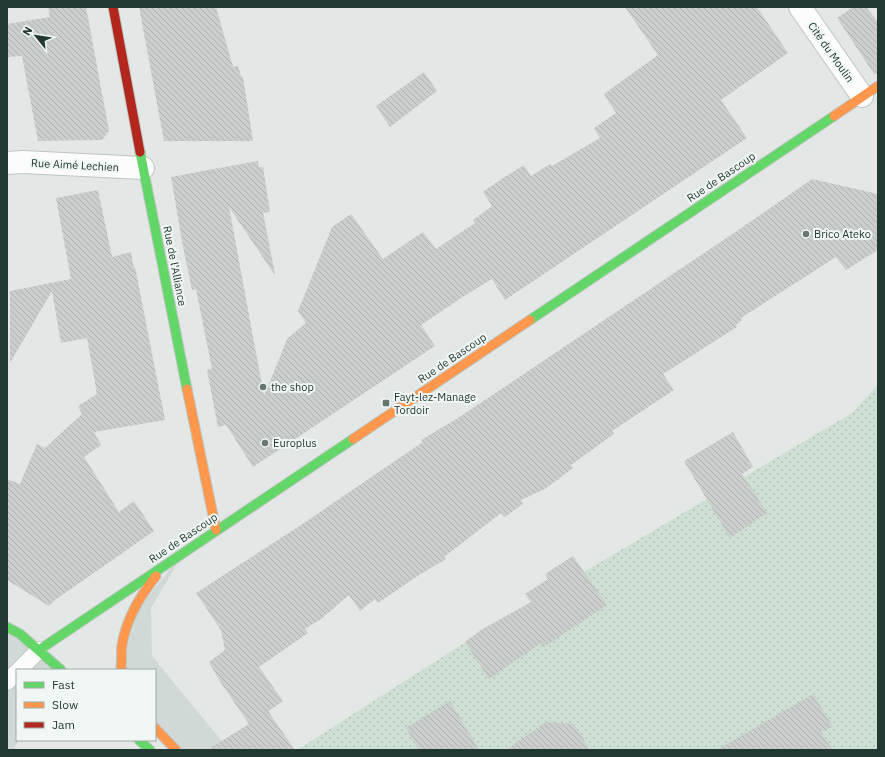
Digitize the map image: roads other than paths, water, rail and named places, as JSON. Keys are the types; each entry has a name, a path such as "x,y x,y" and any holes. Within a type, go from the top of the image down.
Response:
{"main road":[{"name":"Rue de l'Alliance","path":"113,7 143,168 216,530"},
{"name":"Rue de Bascoup","path":"39,650 870,91"},
{"path":"122,669 123,640 130,619 146,588 165,565"},
{"path":"7,627 20,634 60,669"},
{"path":"156,729 176,750"},
{"path":"140,741 150,750"}],"street":[{"name":"Cité du Moulin","path":"800,7 870,91"},
{"name":"Rue Aimé Lechien","path":"7,163 23,162 143,168"}],"lane":[{"path":"20,669 39,650"},
{"path":"7,682 16,673"}],"place":[{"name":"Brico Ateko","path":"806,234"},
{"name":"the shop","path":"263,387"},
{"name":"Fayt-lez-Manage Tordoir","path":"386,403"},
{"name":"Europlus","path":"265,443"}]}
